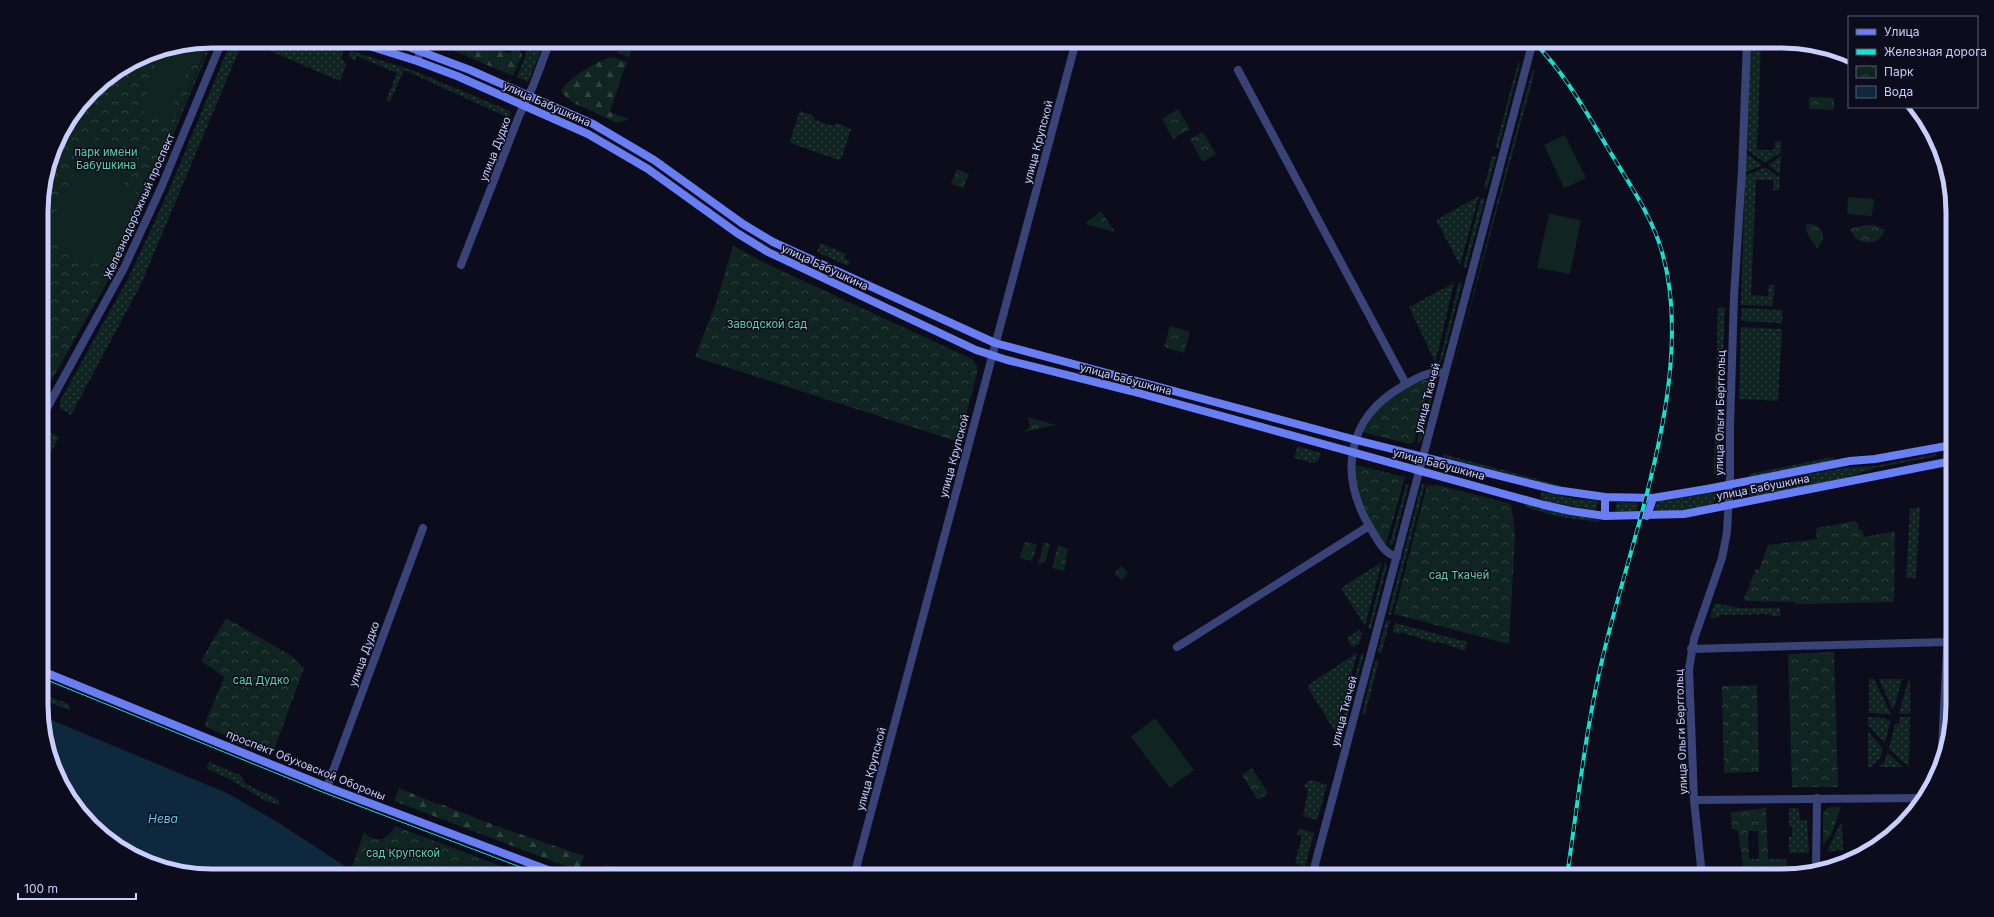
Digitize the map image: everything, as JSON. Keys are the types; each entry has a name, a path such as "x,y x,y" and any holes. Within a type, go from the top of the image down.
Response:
{"street":[{"name":"Железнодорожный проспект","path":"48,405 124,268 161,188 219,48"},
{"name":"улица Бабушкина","path":"375,48 417,61 524,105 588,134 627,155 737,234 768,252 992,356 1131,391 1353,451 1544,505 1605,516 1684,514 1946,462"},
{"name":"улица Бабушкина","path":"415,48 529,94 619,137 654,160 743,224 773,242 995,344 1356,440 1556,490 1605,497 1653,498 1730,485 1850,461 1875,459 1946,446"},
{"name":"улица Дудко","path":"461,266 547,48"},
{"name":"улица Крупской","path":"856,869 1074,48"},
{"name":"улица Ткачей","path":"1314,869 1531,48"},
{"name":"улица Ольги Берггольц","path":"1701,869 1694,800 1689,669 1691,649 1722,558 1727,532 1730,485 1734,296 1742,170 1747,48"},
{"path":"417,61 421,50"},
{"path":"1238,70 1406,384"},
{"path":"1396,557 1389,555 1369,526 1357,503 1350,467 1353,451 1356,440 1366,418 1373,408 1389,394 1406,384 1435,371 1445,374"},
{"path":"1605,497 1605,516"},
{"path":"1647,516 1653,498"},
{"path":"1177,647 1369,526"},
{"name":"улица Дудко","path":"327,787 423,528"},
{"path":"1691,649 1946,642"},
{"path":"1942,739 1946,663"},
{"name":"проспект Обуховской Обороны","path":"48,673 327,787 545,869"},
{"path":"1816,865 1817,798"},
{"path":"1694,800 1917,798"}],"green space":[{"path":"196,48 167,120 143,115 149,80 158,57"},
{"name":"парк имени Бабушкина","path":"206,48 117,265 48,386 48,201 51,180 60,149 82,112 96,96 112,82 149,60 180,51"},
{"path":"207,48 210,48 141,211 139,210"},
{"path":"230,48 240,48 141,284 71,415 60,408 60,401 130,275 169,190 227,51"},
{"path":"263,48 343,49 342,58 346,65 340,81"},
{"path":"447,48 497,48 510,54 512,48 514,48 520,51 522,55 513,76"},
{"path":"528,48 542,48 528,82 517,77"},
{"path":"619,48 632,48 629,57 617,53"},
{"path":"1298,48 1304,48 1299,51"},
{"path":"1750,48 1761,48 1757,150 1774,150 1775,141 1781,141 1781,152 1765,163 1746,149"},
{"path":"351,51 412,70 510,111 511,113 509,118 404,70 390,102 386,100 397,73 357,56 355,61 349,56"},
{"path":"612,57 628,62 624,69 610,112 629,119 617,123 572,102 561,92 570,81 584,70"},
{"path":"1518,63 1520,64 1498,149 1495,148"},
{"path":"1532,71 1535,71 1450,381"},
{"path":"1809,97 1834,98 1834,110 1809,109"},
{"path":"1178,109 1190,129 1173,139 1162,119"},
{"path":"800,111 812,115 815,120 832,126 837,123 851,129 842,157 838,160 791,143 790,141"},
{"path":"1203,132 1216,154 1203,162 1190,139"},
{"path":"1565,135 1586,178 1564,188 1544,145"},
{"path":"92,137 133,159 122,181 141,197 135,218 113,270 48,243 48,232 84,150"},
{"path":"1746,153 1762,165 1745,173"},
{"path":"1492,156 1496,157 1487,189 1484,188"},
{"path":"1781,156 1780,174 1768,165"},
{"path":"1765,167 1780,178 1779,190 1773,190 1774,180 1756,180 1751,295 1768,296 1769,285 1774,285 1773,306 1741,305 1745,176"},
{"path":"957,169 969,174 963,188 951,184"},
{"path":"1479,196 1460,265 1436,220"},
{"path":"1848,197 1874,199 1872,216 1847,214"},
{"path":"1481,198 1485,199 1466,268 1463,267"},
{"path":"1101,211 1115,232 1085,224"},
{"path":"1549,214 1581,220 1570,274 1537,268"},
{"path":"1809,224 1818,226 1821,229 1823,236 1817,248 1809,237 1805,225"},
{"path":"1865,225 1874,225 1885,230 1883,235 1877,241 1865,242 1856,239 1850,229"},
{"path":"821,243 846,254 844,258 850,261 848,266 817,252"},
{"name":"Заводской сад","path":"733,246 773,267 972,359 977,366 977,374 959,442 695,357 717,300"},
{"path":"1459,282 1462,283 1442,361 1439,363"},
{"path":"1454,283 1436,360 1434,360 1409,307"},
{"path":"1725,307 1719,473 1714,474 1718,308"},
{"path":"1742,308 1782,310 1782,323 1741,321"},
{"path":"1170,326 1190,332 1184,353 1164,347"},
{"path":"1741,327 1782,329 1778,401 1739,399"},
{"path":"1426,377 1431,378 1414,442 1409,444 1363,432 1376,410 1396,393"},
{"path":"1434,379 1436,383 1421,442 1417,441"},
{"path":"1028,417 1055,425 1024,432 1030,426"},
{"path":"48,432 59,437 48,458"},
{"path":"1297,446 1321,453 1318,461 1314,463 1294,458"},
{"path":"1443,454 1559,485 1559,487 1443,457"},
{"path":"1936,454 1937,456 1875,468 1842,479 1756,496 1750,496 1747,488 1749,485 1842,468 1875,466"},
{"path":"1833,457 1834,460 1750,477 1749,474"},
{"path":"1356,465 1405,477 1386,544 1373,527 1364,508 1357,486"},
{"path":"1422,483 1425,484 1391,615 1388,614"},
{"path":"1409,484 1393,544 1389,546 1406,485"},
{"name":"сад Ткачей","path":"1427,485 1438,485 1511,504 1515,537 1509,644 1394,614"},
{"path":"1542,492 1577,499 1596,500 1598,502 1597,508 1595,510 1545,501 1540,498"},
{"path":"1714,493 1716,498 1713,504 1681,510 1655,511 1655,506 1659,501"},
{"path":"1617,502 1638,503 1637,511 1615,511"},
{"path":"1525,504 1600,520 1599,522 1560,517 1525,507"},
{"path":"1920,507 1916,578 1906,578 1910,509"},
{"path":"1855,521 1858,523 1859,530 1862,530 1864,537 1895,531 1894,602 1796,604 1795,602 1746,601 1744,598 1756,569 1759,570 1768,545 1817,539 1816,528"},
{"path":"1025,542 1037,544 1032,561 1019,558"},
{"path":"1044,543 1050,544 1046,560 1038,564"},
{"path":"1058,545 1068,549 1064,571 1052,568"},
{"path":"1382,562 1365,626 1341,588"},
{"path":"1385,562 1387,566 1371,629 1368,629"},
{"path":"1121,566 1128,572 1122,580 1114,574"},
{"path":"1715,603 1739,608 1780,608 1781,616 1771,616 1771,614 1720,615 1719,617 1710,618"},
{"name":"сад Дудко","path":"226,618 290,655 304,668 272,755 204,726 224,677 201,661"},
{"path":"1386,620 1390,621 1381,654 1378,651"},
{"path":"1395,623 1467,642 1465,651 1437,641 1436,643 1401,632 1400,634 1393,632"},
{"path":"1359,630 1362,634 1359,644 1352,647 1347,638"},
{"path":"1834,652 1838,787 1792,787 1788,654"},
{"path":"1357,653 1336,733 1308,688 1311,683"},
{"path":"1364,653 1342,738 1338,737 1361,655"},
{"path":"1379,660 1365,714 1362,713 1375,661"},
{"path":"1869,679 1874,679 1891,714 1869,713"},
{"path":"1879,679 1902,679 1894,708 1892,709"},
{"path":"1908,680 1910,680 1910,713 1899,714"},
{"path":"1757,685 1759,772 1724,773 1722,686"},
{"path":"48,696 69,704 70,709 68,710 48,702"},
{"path":"1868,717 1885,718 1890,722 1885,743 1868,725"},
{"path":"1900,717 1910,717 1909,767 1889,749 1895,724 1899,723"},
{"path":"1155,718 1194,770 1170,788 1131,737"},
{"path":"1868,731 1883,749 1880,758 1871,767 1868,767"},
{"path":"1887,752 1903,767 1879,767 1885,761"},
{"path":"209,762 240,775 246,784 279,800 279,805 264,800 229,779 206,768"},
{"path":"1252,768 1268,793 1258,800 1242,775"},
{"path":"1311,780 1327,785 1317,820 1303,816 1308,791 1304,785"},
{"path":"399,788 499,827 584,856 580,869 574,869 394,801"},
{"path":"1830,807 1841,807 1832,833 1823,846 1823,814 1825,810"},
{"path":"1766,808 1768,859 1787,859 1787,869 1736,869 1743,867 1738,831 1732,829 1731,812","holes":["1748,831 1758,831 1759,859 1749,859"]},
{"path":"1789,808 1799,808 1800,820 1807,820 1809,853 1789,853 1789,837 1792,837 1792,827 1789,826"},
{"path":"1840,824 1842,824 1843,850 1827,852"},
{"name":"сад Крупской","path":"395,826 509,869 355,869 352,867 364,832 372,838 381,839 389,835"},
{"path":"1299,829 1314,833 1305,866 1295,863 1302,836 1297,834"},
{"path":"606,865 617,869 605,869"}],"water":[{"name":"Нева","path":"48,719 229,794 279,823 349,869 201,869 180,866 149,857 112,835 96,821 82,805 60,768 51,737"}],"tram line":[{"path":"48,680 325,793 526,869"}],"railway":[{"path":"1540,48 1574,93 1646,212 1662,252 1671,299 1672,349 1666,400 1657,453 1604,652 1592,707 1568,869"}]}
